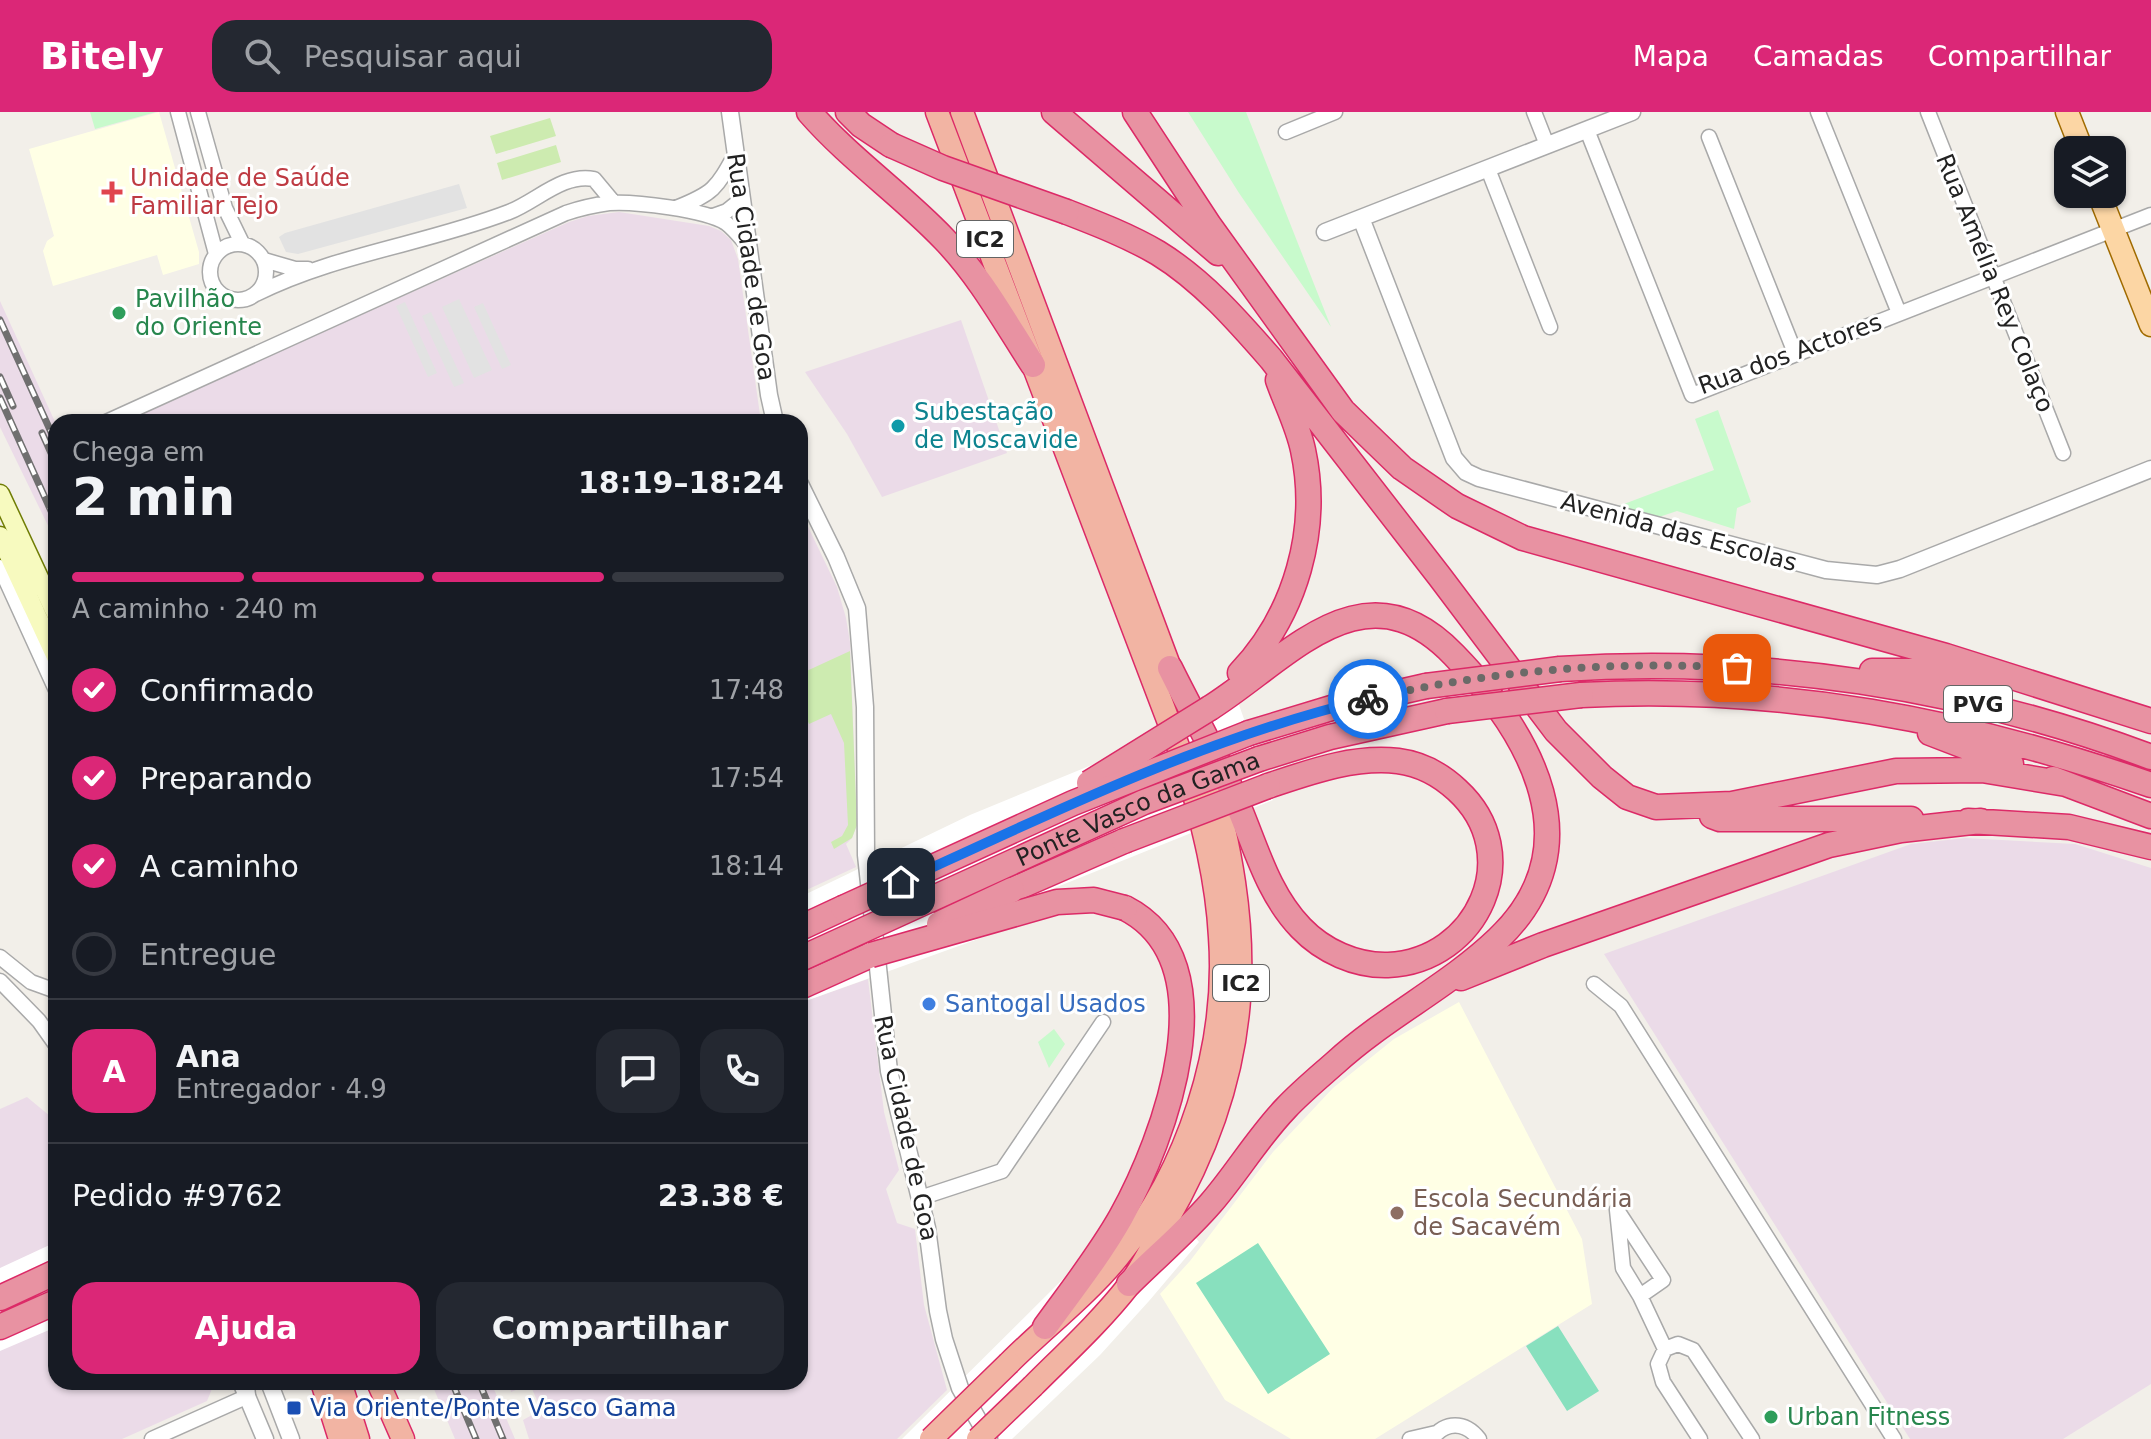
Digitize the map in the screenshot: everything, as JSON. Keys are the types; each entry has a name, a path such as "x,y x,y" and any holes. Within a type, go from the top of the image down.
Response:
{"highway":[{"path":"809,112 832,137 947,241 980,283 1033,365"},
{"path":"848,112 891,145 943,168 1122,234 1179,267 1205,289 1271,359 1556,731 1581,758 1627,797 1656,807 1732,804 1896,771 1982,770 2066,784"},
{"name":"IC2","path":"931,1439 1045,1327 1092,1287 1118,1256 1160,1194 1193,1121 1214,1042 1219,1005 1221,942 1206,837 1187,770 937,112"},
{"name":"IC2","path":"962,112 1206,762 1230,851 1239,908 1241,988 1233,1056 1210,1132 1177,1202 1129,1284 1033,1386 978,1439"},
{"path":"1054,112 1242,272"},
{"path":"1135,112 1185,191 1343,411 1422,485 1479,519 1523,538 1946,656 2151,721"},
{"path":"1210,708 1267,641 1286,606 1307,534 1309,492 1303,448 1271,359"},
{"path":"1016,829 1235,692 1318,631 1354,617 1390,616 1408,621 1443,643 1485,689 1503,716 1538,777 1546,802 1546,854 1529,904 1515,923 1433,990 1357,1042 1284,1109 1210,1204 1129,1284"},
{"name":"Ponte Vasco da Gama","path":"808,924 1134,777 1249,733 1338,706 1426,686 1560,669 1708,666 1801,672 1881,683 1972,703 2088,735 2151,757"},
{"path":"808,983 1149,831 1268,786 1332,766 1378,760 1416,765 1434,772 1466,798 1479,816 1487,834 1491,859 1488,885 1478,911 1463,932 1446,947 1422,960 1401,964 1377,965 1356,961 1331,951 1315,940 1289,913 1265,873 1240,810 1170,668"},
{"path":"1801,672 1914,671 2056,693"},
{"name":"Ponte Vasco da Gama","path":"808,955 1144,802 1259,759 1330,737 1447,711 1581,695 1707,693 1796,700 1872,710 2024,745 2151,785"},
{"path":"1872,710 2151,816"},
{"path":"1682,806 1720,819 1879,818 1981,821 2080,829 2151,847"},
{"path":"1433,990 1543,945 1829,845 1901,830 1981,821"},
{"path":"871,955 1057,902 1094,900 1125,908 1143,917 1155,930 1176,969 1182,1027 1172,1086 1140,1180 1098,1255 1045,1327"},
{"path":"0,1298 48,1276"},
{"path":"0,1327 48,1306"},
{"path":"325,1390 340,1439"},
{"path":"343,1390 358,1439"},
{"path":"382,1390 403,1439"}],"main road":[{"path":"2067,112 2076,136"},
{"path":"2104,208 2151,325"},
{"path":"0,494 48,597"},
{"path":"0,536 48,640"}],"street":[{"path":"178,112 216,254"},
{"path":"198,112 225,208 242,243 259,252 264,260 266,279 256,294"},
{"name":"Rua Cidade de Goa","path":"730,112 774,414"},
{"path":"1286,132 1335,112"},
{"path":"1534,112 1547,145"},
{"path":"1325,232 1632,112"},
{"path":"1818,112 1899,313"},
{"name":"Rua Amélia Rey Colaço","path":"1928,112 2063,453"},
{"name":"Rua dos Actores","path":"1587,130 1692,395 2151,215"},
{"path":"1709,137 1795,353"},
{"path":"676,208 710,194 736,153"},
{"path":"1488,169 1550,327"},
{"path":"242,243 223,248 216,254 210,272 215,289 230,299 239,300 256,294 316,268 508,212 570,179 594,179 614,203"},
{"path":"710,194 742,199"},
{"path":"713,216 727,211 742,199"},
{"path":"124,414 566,213 592,205 614,203 676,208 713,216 729,225 748,246"},
{"name":"Avenida das Escolas","path":"1361,218 1454,458 1466,472 1479,478 1756,553 1834,572 1877,575 1921,561 2151,469"},
{"path":"264,260 295,269 316,268"},
{"name":"Rua Cidade de Goa","path":"808,500 857,608 865,707 866,855 881,1015 892,1085 920,1198 944,1339 960,1388 989,1439"},
{"path":"1,574 48,673"},
{"path":"0,957 31,982 48,988"},
{"path":"0,981 48,1034"},
{"path":"1594,984 1621,1006 1894,1439"},
{"path":"920,1198 1002,1171 1103,1022"},
{"path":"1640,1296 1663,1280 1617,1210 1623,1268 1665,1349"},
{"path":"1700,1439 1663,1382 1658,1364 1665,1349 1678,1344 1693,1350 1752,1439"},
{"path":"152,1439 240,1390"},
{"path":"246,1390 265,1439"},
{"path":"248,1390 271,1416 284,1439"},
{"path":"272,1390 291,1439"},
{"path":"1410,1439 1434,1436 1445,1427 1463,1426 1472,1430 1479,1439"}],"shaded area":[{"name":"Unidade de Saúde Familiar Tejo","path":"159,112 199,252 199,264 163,275 157,255 53,286 43,251 47,241 54,236 29,149"},
{"path":"459,184 467,208 298,254 286,252 279,237 285,233"},
{"path":"619,212 709,226 731,240 738,259 760,414 139,414 569,222"},
{"path":"459,299 492,370 474,378 442,307"},
{"path":"0,301 51,414 48,414 48,526 0,427"},
{"path":"405,302 437,373 428,377 396,306"},
{"path":"483,303 511,365 502,369 474,307"},
{"path":"431,312 464,383 454,387 422,316"},
{"name":"Subestação de Moscavide","path":"961,320 1007,453 882,497 847,434 805,372"},
{"path":"808,527 837,587 850,642 857,825 846,844 856,867 808,889"},
{"path":"1965,838 2075,844 2151,868 2151,1384 2063,1439 1910,1439 1604,954 1911,844"},
{"path":"868,979 884,1112 899,1170 886,1189 897,1223 915,1229 924,1305 947,1390 897,1439 529,1439 523,1420 541,1410 533,1390 808,1390 808,1000"},
{"name":"Escola Secundária de Sacavém","path":"1459,1002 1582,1239 1592,1304 1375,1439 1291,1439 1225,1400 1160,1294 1190,1261 1273,1152 1333,1088 1394,1039"},
{"path":"27,1097 48,1114 48,1390 212,1390 207,1401 122,1439 0,1439 0,1109"},
{"path":"434,1390 494,1390 515,1439 455,1439"}],"green space":[{"path":"90,112 156,112 95,129"},
{"path":"1188,112 1246,112 1331,327 1239,193"},
{"path":"550,118 556,136 496,154 490,136"},
{"path":"556,145 561,162 502,180 497,163"},
{"path":"1718,410 1751,502 1737,508 1734,529 1677,511 1659,517 1616,507 1714,470 1695,419"},
{"path":"850,651 857,825 852,838 834,849 831,842 842,836 848,825 844,743 831,714 809,724 808,670"},
{"path":"1054,1029 1065,1044 1049,1068 1038,1042"},
{"path":"1258,1243 1330,1354 1268,1394 1196,1283"},
{"path":"1558,1326 1599,1391 1567,1411 1526,1346"}],"pier":[{"path":"1229,677 1273,800 1047,891 1075,887 1107,889 1131,899 1119,917 1085,911 1037,918 808,1000 808,893 970,815 1099,762 1154,734 1198,706"},
{"path":"1130,1172 1155,1186 1199,1242 1149,1301 1100,1355 1012,1439 902,1439 1064,1278 1108,1217"},
{"path":"48,1246 48,1330 0,1351 0,1268"}],"railway":[{"path":"0,320 48,425"},
{"path":"0,377 13,406"},
{"path":"0,398 48,504"},
{"path":"42,433 48,446"},
{"path":"455,1390 476,1439"},
{"path":"482,1390 503,1439"}],"way so far":[{"path":"1368,699 1426,686 1535,671 1660,666 1737,668"}],"place":[{"name":"Unidade de Saúde Familiar Tejo","path":"112,192"},
{"name":"Pavilhão do Oriente","path":"119,313"},
{"name":"Subestação de Moscavide","path":"898,426"},
{"name":"Santogal Usados","path":"929,1004"},
{"name":"Escola Secundária de Sacavém","path":"1397,1213"},
{"name":"Via Oriente/Ponte Vasco Gama","path":"294,1408"},
{"name":"Urban Fitness","path":"1771,1417"}],"route":[{"path":"901,882 1073,803 1183,757 1293,718 1368,699"}]}
